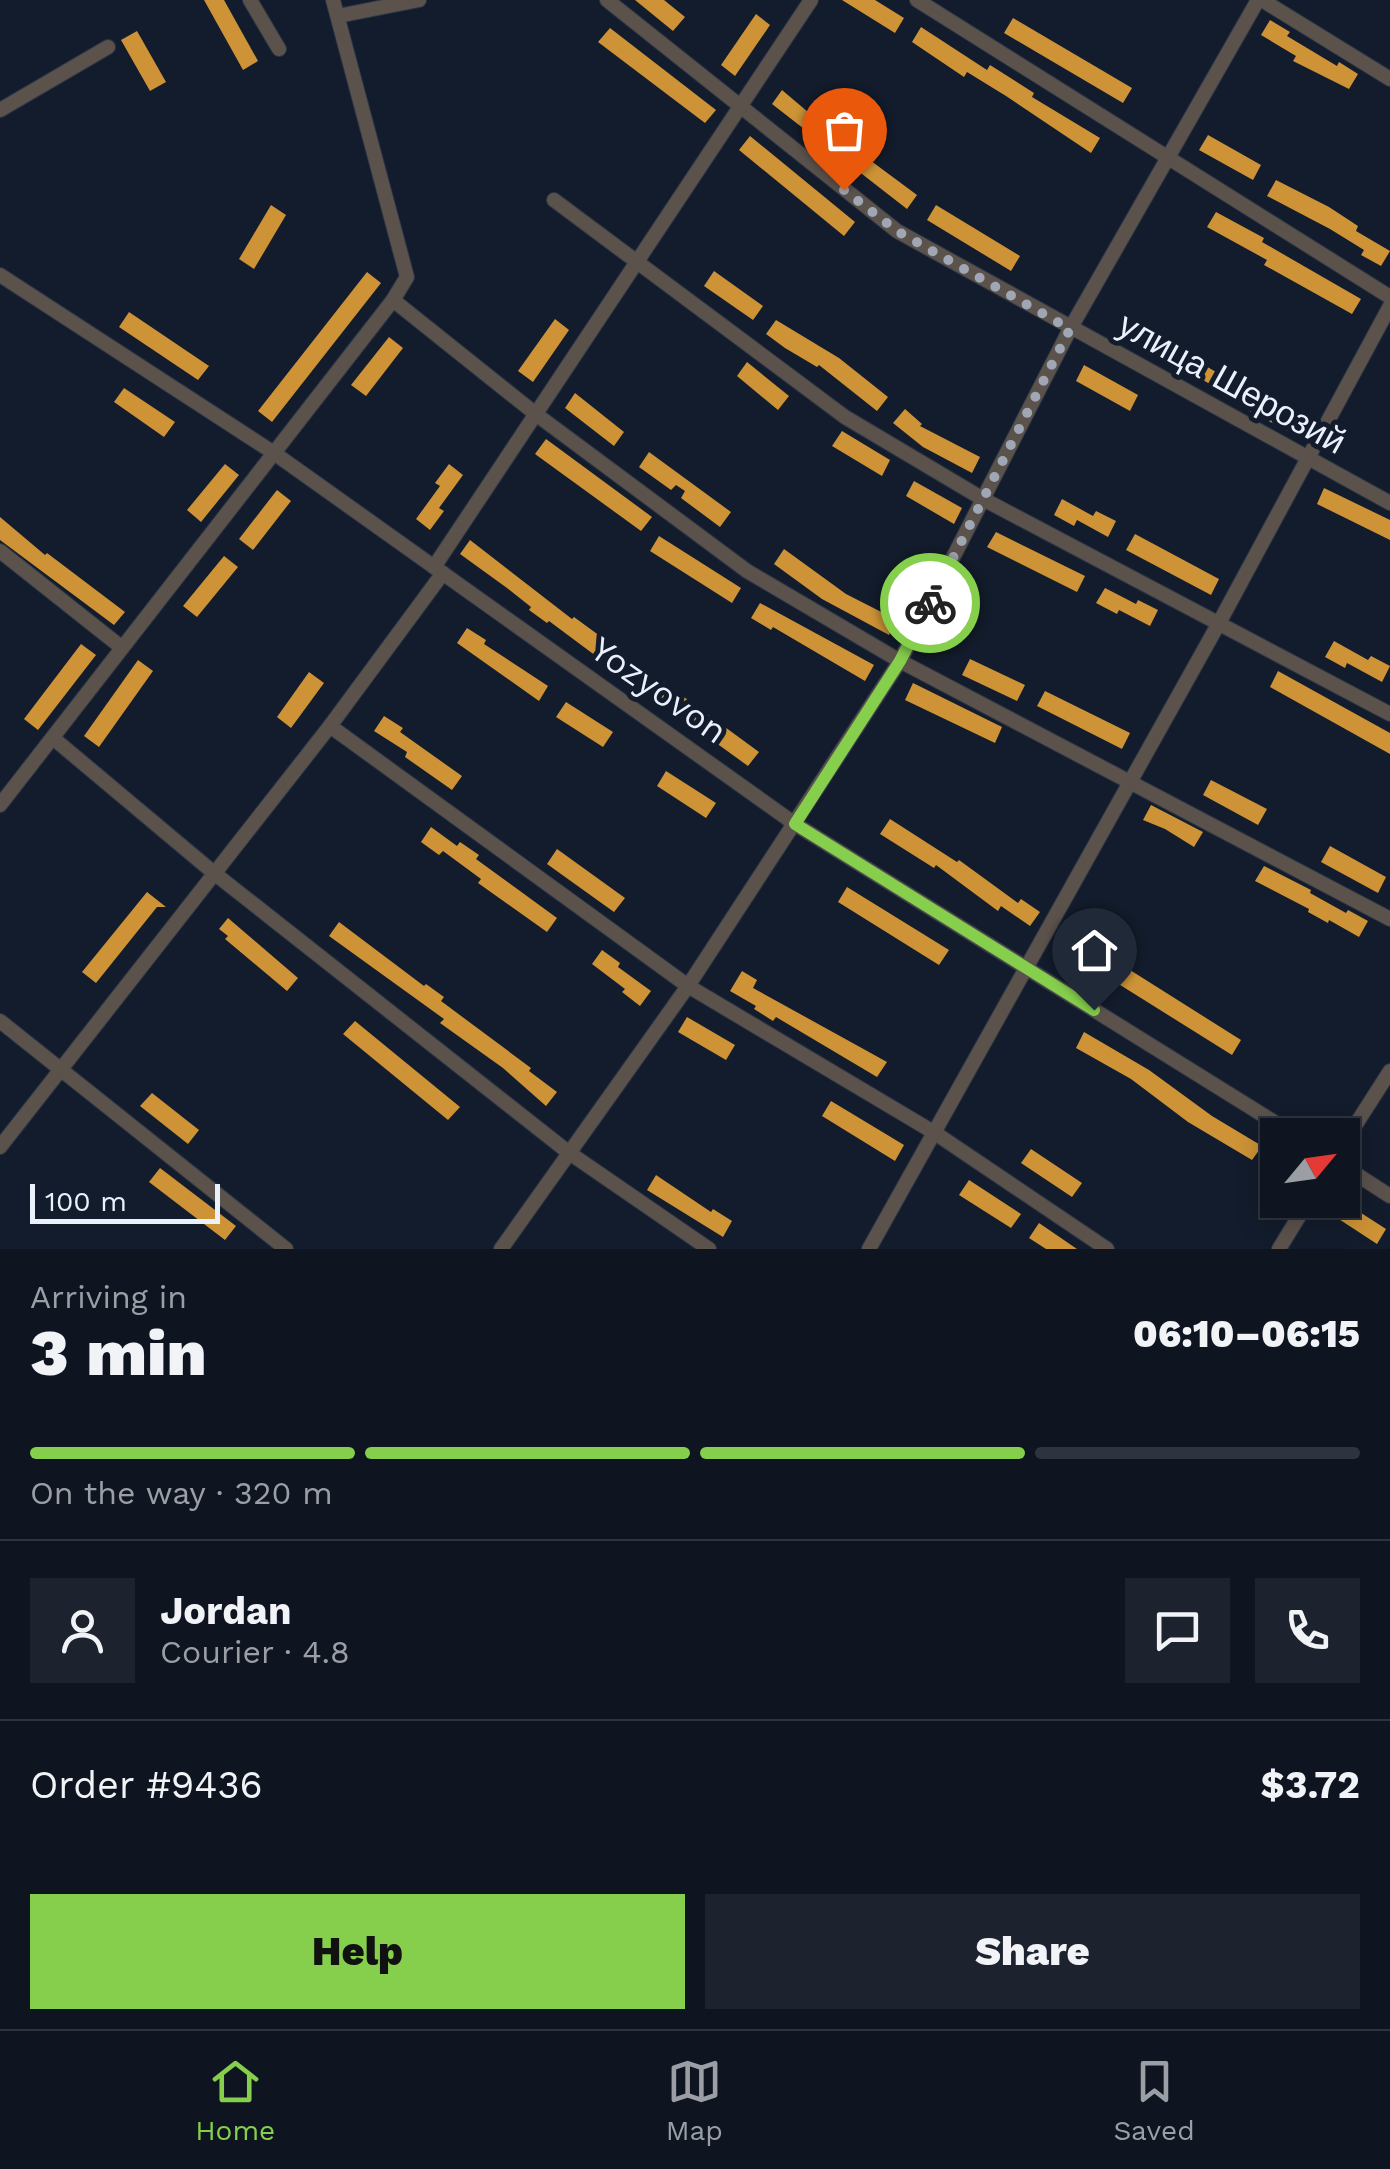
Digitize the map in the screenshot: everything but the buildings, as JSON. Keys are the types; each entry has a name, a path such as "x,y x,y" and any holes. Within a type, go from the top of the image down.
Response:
{"street":[{"path":"250,0 279,49"},
{"path":"2,797 53,738 408,277 333,0"},
{"path":"338,16 419,0"},
{"name":"улица Шерозий","path":"607,0 897,231 1390,504"},
{"path":"0,1147 330,726 438,570 810,0"},
{"path":"916,0 1390,297"},
{"path":"502,1249 688,986 900,661 1070,329 1260,0 1390,79"},
{"path":"0,110 108,47"},
{"path":"554,200 845,417 983,498 1390,714"},
{"name":"Yozyovon","path":"0,275 274,453 795,824 1268,1118"},
{"path":"393,300 747,572 900,661 1390,918"},
{"path":"869,1249 1219,623 1390,306"},
{"path":"0,551 121,646"},
{"path":"330,726 688,986 935,1133 1107,1249"},
{"path":"53,738 214,873 568,1152 709,1249"},
{"path":"0,1020 286,1249"},
{"path":"1360,1118 1390,1070"},
{"path":"1360,1177 1390,1196"},
{"path":"1279,1249 1298,1218"}],"way so far":[{"path":"844,190 897,231 1070,329 930,603"}],"route":[{"path":"930,603 900,661 795,824 1094,1010"}]}
